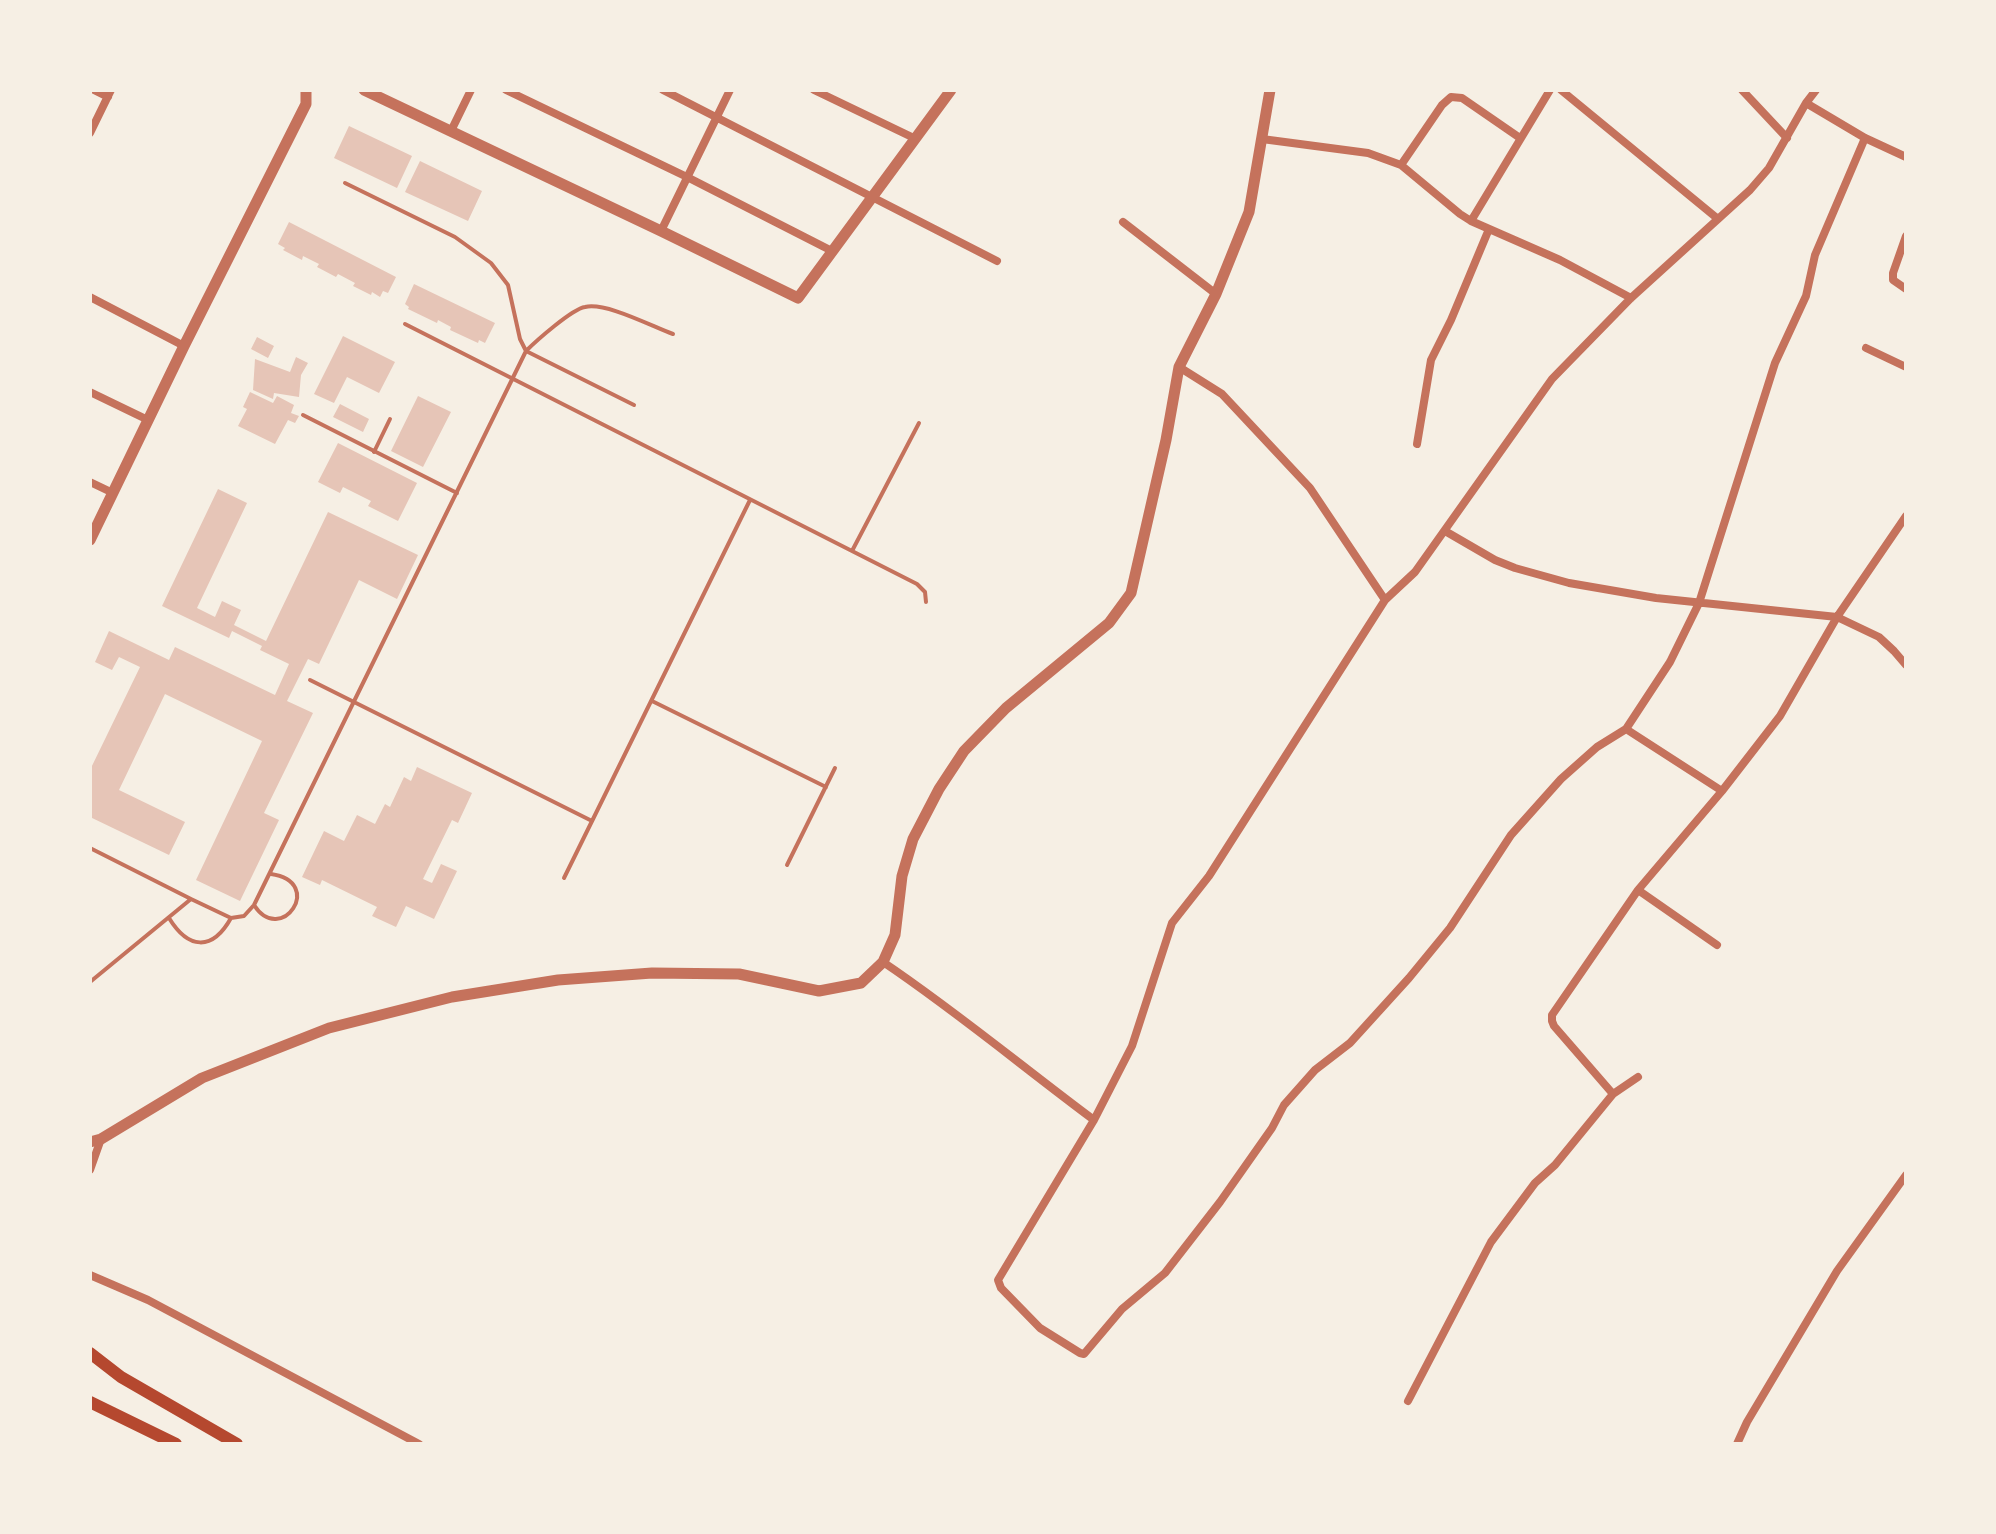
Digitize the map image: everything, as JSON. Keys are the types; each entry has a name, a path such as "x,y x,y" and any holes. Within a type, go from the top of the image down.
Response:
{"main road":[{"path":"90,1353 121,1377 237,1444"},
{"path":"90,1402 176,1444"}],"street":[{"path":"90,133 109,93 94,90"},
{"path":"90,540 306,104 306,90"},
{"path":"364,90 798,298 951,90"},
{"path":"451,131 471,90"},
{"path":"506,90 832,251"},
{"path":"663,90 997,261"},
{"path":"661,231 730,90"},
{"path":"814,90 916,139"},
{"path":"90,1170 96,1141 202,1078 329,1028 452,997 558,980 652,973 739,974 819,991 861,983 883,962 895,935 902,876 913,839 939,789 964,751 1006,708 1109,623 1131,593 1166,440 1179,367 1216,294 1249,212 1270,90"},
{"path":"1471,221 1550,90"},
{"path":"1561,90 1718,219"},
{"path":"1742,90 1787,138"},
{"path":"1816,90 1769,168 1750,190 1631,298 1552,379 1415,572 1385,600 1209,876 1172,923 1132,1046 1094,1120 998,1280 1001,1288 1040,1328 1082,1354 1122,1309 1165,1273 1220,1202 1272,1128 1284,1105 1315,1070 1350,1043 1409,978 1450,928 1511,835 1561,779 1597,747 1626,729 1670,662 1699,603 1775,363 1806,296 1815,255 1865,138"},
{"path":"1401,165 1447,98 1451,97 1462,98 1520,138"},
{"path":"1806,103 1865,138 1906,157"},
{"path":"1262,139 1368,153 1401,165 1471,221 1560,260 1631,298"},
{"path":"1123,222 1216,294"},
{"path":"1417,444 1431,360 1489,229"},
{"path":"1906,236 1893,280 1906,289"},
{"path":"90,297 184,346"},
{"path":"1866,348 1906,367"},
{"path":"1179,367 1222,394 1310,488 1385,600"},
{"path":"90,392 148,420"},
{"path":"90,482 113,493"},
{"path":"1613,1094 1554,1026 1552,1015 1638,890 1722,791 1780,716 1837,617 1906,516"},
{"path":"1445,531 1495,560 1569,583 1656,598 1837,617 1879,637 1906,665"},
{"path":"1626,729 1722,791"},
{"path":"1638,890 1717,945"},
{"path":"883,962 930,994 1094,1120"},
{"path":"1408,1401 1491,1242 1535,1183 1555,1165 1613,1094 1638,1077"},
{"path":"1737,1444 1837,1271 1906,1175"},
{"path":"90,1275 148,1300 419,1444"}],"lane":[{"path":"345,183 455,237 491,263 508,285 520,339 526,351 634,405"},
{"path":"90,848 231,918 244,916 254,905 355,703 526,351 580,307 610,309 673,334"},
{"path":"405,324 917,584 925,592 926,602"},
{"path":"303,415 457,493"},
{"path":"374,452 390,419"},
{"path":"852,551 919,423"},
{"path":"564,878 750,500"},
{"path":"310,680 592,821"},
{"path":"651,701 826,787"},
{"path":"787,865 835,768"},
{"path":"254,905 259,913 278,919 287,916 294,908 296,889 290,880 270,873"},
{"path":"90,982 191,899"},
{"path":"169,918 177,932 198,943 209,942 220,935 231,918"}],"building":[{"path":"349,126 412,156 397,188 334,158"},
{"path":"420,161 482,191 468,221 405,192"},
{"path":"289,222 396,277 388,293 383,291 380,297 372,292 371,295 338,274 336,277 317,267 319,264 303,256 302,260 283,250 285,248 278,244"},
{"path":"414,284 495,323 485,343 479,340 478,343 450,330 451,327 438,320 437,323 408,309 405,304"},
{"path":"343,336 395,362 379,393 347,377 334,403 314,394"},
{"path":"257,337 274,346 268,358 251,349"},
{"path":"296,357 308,363 301,375 299,397 274,393 273,399 253,390 255,359 290,372"},
{"path":"250,392 273,403 277,396 294,405 291,413 299,416 295,423 288,420 275,444 238,426 247,409 243,407"},
{"path":"418,396 451,412 423,467 391,451"},
{"path":"340,404 369,419 363,432 333,417"},
{"path":"338,443 417,483 398,521 368,506 371,501 343,487 340,493 318,482"},
{"path":"218,489 247,503 197,608 215,617 222,601 241,610 234,625 266,641 328,512 418,555 397,599 359,580 319,664 308,659 287,701 313,713 264,813 279,820 240,901 196,880 262,741 165,694 119,790 185,822 169,855 90,817 90,770 140,667 119,657 112,670 95,662 109,631 169,660 175,647 275,695 289,664 260,650 262,646 232,631 229,638 162,606"},
{"path":"417,767 472,793 458,823 452,820 423,879 432,883 441,864 457,871 434,919 406,906 396,927 372,916 377,907 322,880 320,885 302,877 324,831 344,841 357,815 375,824 385,804 390,807 404,777 411,781"}]}
